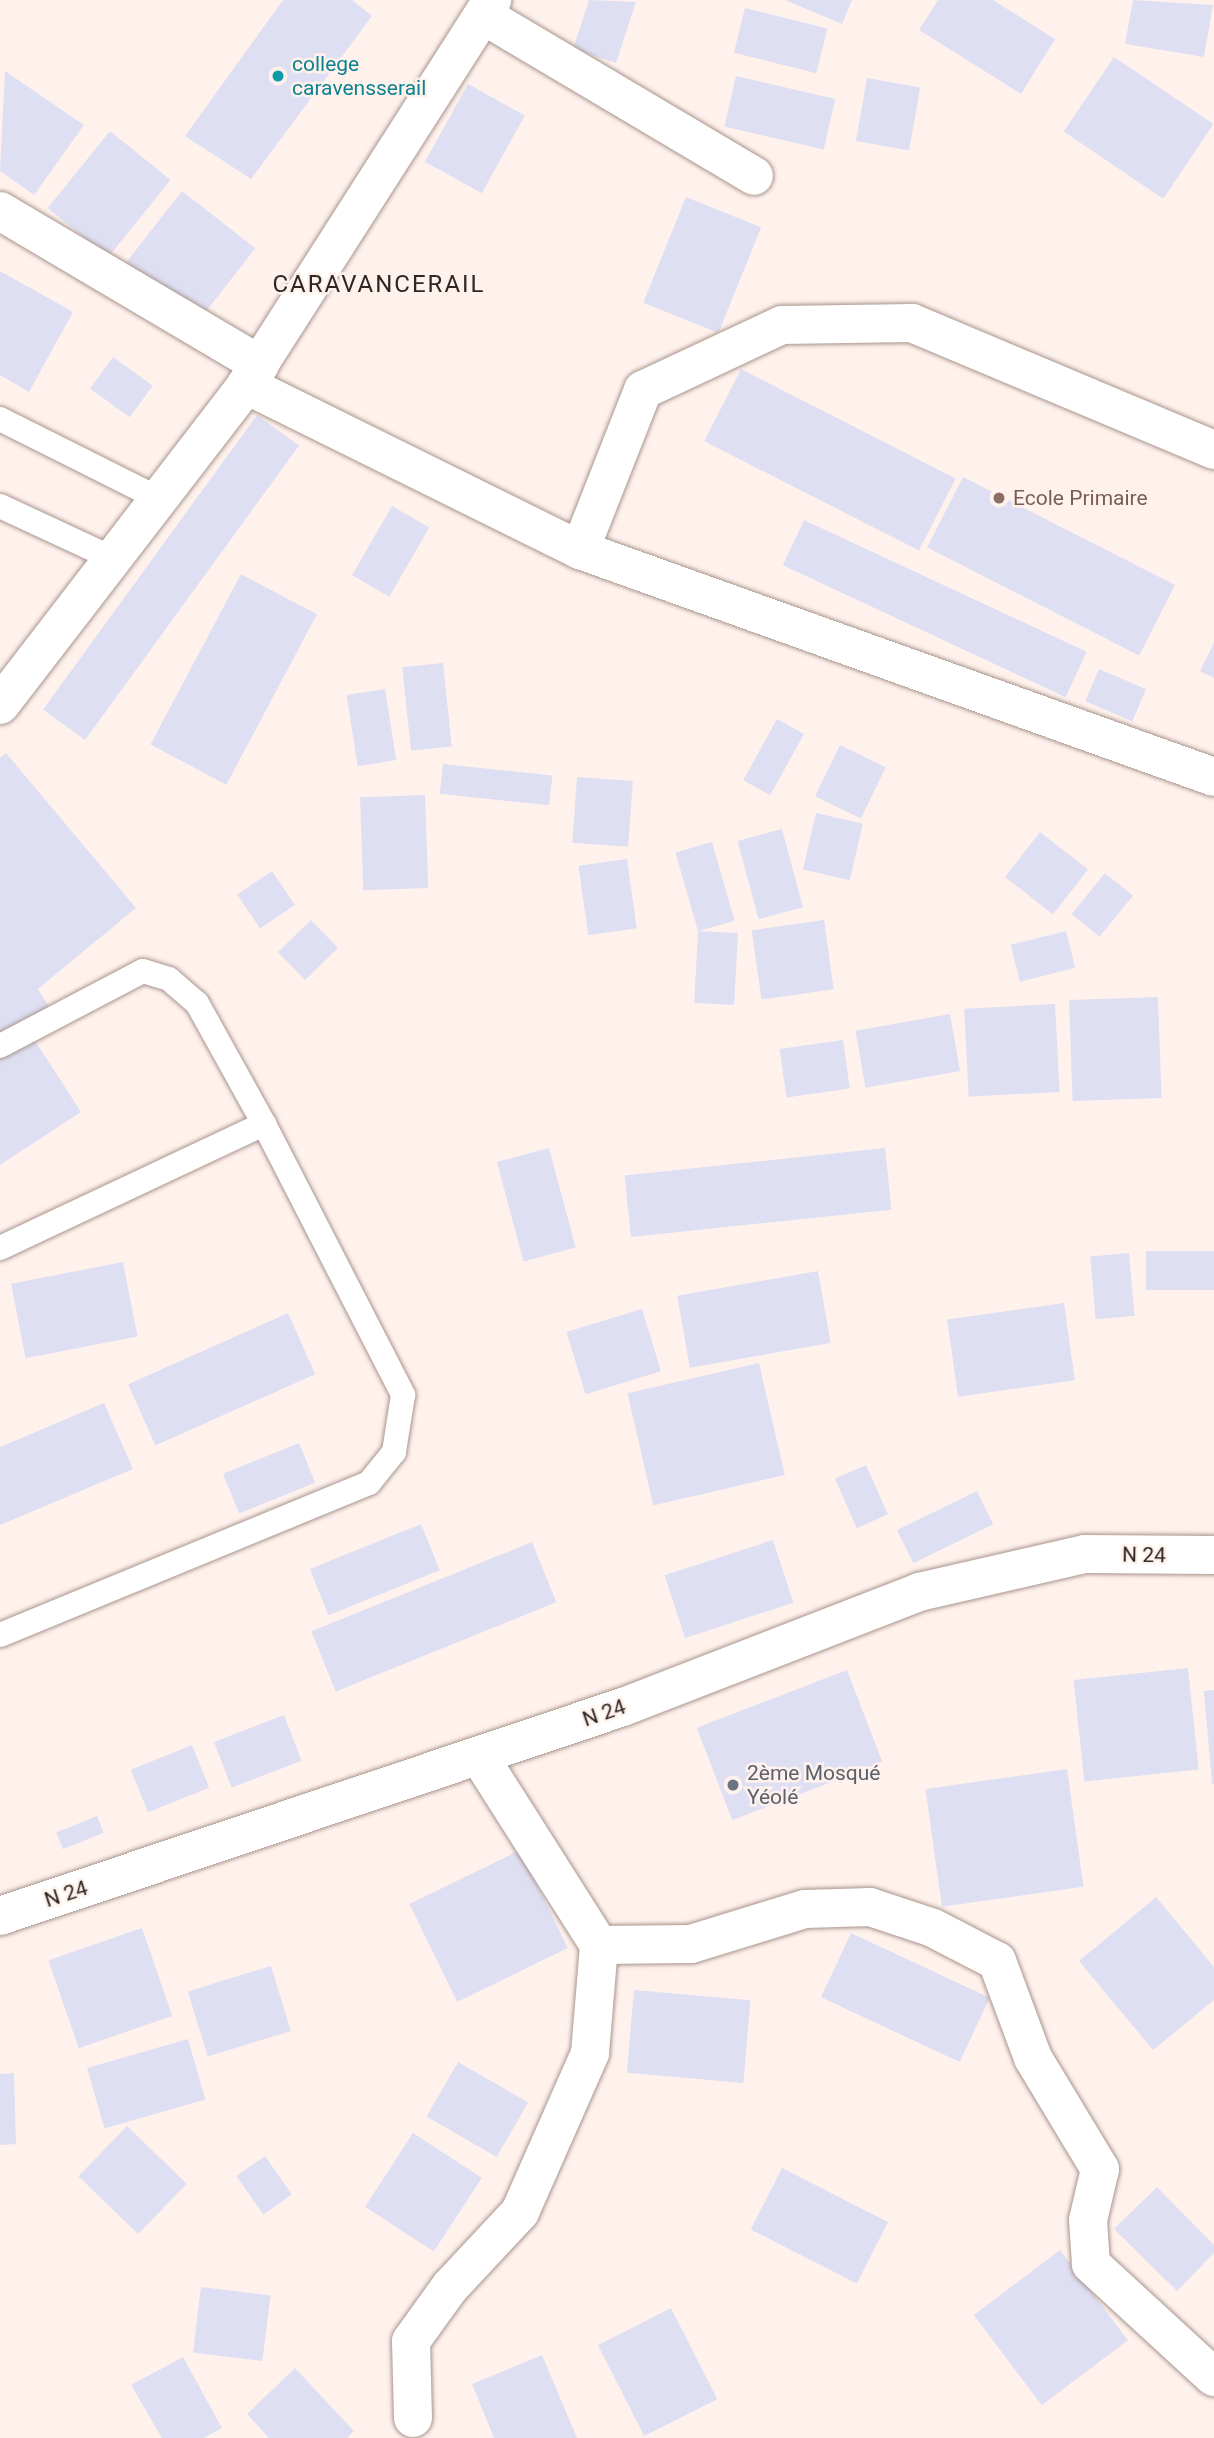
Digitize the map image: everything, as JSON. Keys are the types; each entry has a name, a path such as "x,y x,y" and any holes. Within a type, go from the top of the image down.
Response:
{"street":[{"path":"0,705 253,375 488,8 754,176"},
{"path":"0,211 253,375 580,550 1214,777"},
{"path":"580,550 643,390 782,325 912,323 1214,450"},
{"name":"N 24","path":"0,1916 479,1756 919,1592 1085,1554 1214,1555"},
{"path":"413,2418 411,2341 450,2287 520,2212 590,2053 599,1945 479,1756"},
{"path":"599,1945 691,1944 805,1909 870,1907 933,1928 997,1961 1033,2058 1100,2169 1088,2220 1091,2264 1214,2377"}],"lane":[{"path":"0,419 160,499"},
{"path":"0,506 114,559"},
{"path":"0,1046 143,971 169,979 197,1003 264,1124 403,1395 394,1452 369,1483 0,1635"},
{"path":"0,1248 264,1124"}],"building":[{"name":"college caravensserail","path":"283,0 352,0 372,16 251,179 185,136"},
{"path":"589,0 636,2 616,63 573,49"},
{"path":"785,0 852,0 842,24"},
{"path":"938,0 993,0 1055,39 1021,94 919,30"},
{"path":"1133,0 1213,5 1204,57 1125,44"},
{"path":"745,8 827,29 816,73 734,53"},
{"path":"1114,57 1213,124 1163,199 1064,132"},
{"path":"5,71 84,125 34,195 0,171"},
{"path":"736,76 835,99 824,150 724,127"},
{"path":"867,78 920,87 909,150 856,141"},
{"path":"468,84 525,116 482,193 425,162"},
{"path":"110,131 171,180 108,257 48,208"},
{"path":"182,191 255,248 200,319 127,262"},
{"path":"686,197 761,227 718,333 643,303"},
{"path":"0,271 73,312 29,392 0,375"},
{"path":"113,357 153,386 130,417 90,389"},
{"path":"741,369 956,478 919,551 704,441"},
{"path":"257,415 299,446 85,740 43,709"},
{"path":"963,477 1175,585 1139,655 927,547"},
{"path":"392,506 429,528 389,597 352,575"},
{"path":"804,520 1087,652 1066,697 783,565"},
{"path":"241,574 317,614 226,785 150,744"},
{"path":"1214,643 1214,678 1200,671"},
{"path":"443,663 452,747 411,751 402,667"},
{"path":"1099,669 1146,689 1132,721 1085,701"},
{"path":"385,689 396,760 358,766 346,695"},
{"path":"777,719 804,734 770,795 743,780"},
{"path":"840,745 886,767 861,819 815,796"},
{"path":"6,753 136,908 38,989 49,1007 0,1035 0,758"},
{"path":"443,764 552,775 549,805 440,794"},
{"path":"577,777 633,781 628,847 572,843"},
{"path":"425,795 428,888 363,890 360,797"},
{"path":"816,813 863,824 850,880 803,870"},
{"path":"782,829 803,907 759,919 738,841"},
{"path":"1040,832 1088,870 1053,914 1005,877"},
{"path":"712,842 735,921 698,931 675,852"},
{"path":"627,859 637,928 588,935 578,866"},
{"path":"272,871 295,905 260,928 237,894"},
{"path":"1105,873 1133,896 1100,937 1072,914"},
{"path":"311,920 338,948 305,980 278,952"},
{"path":"824,920 834,989 761,999 752,930"},
{"path":"698,931 738,933 734,1005 694,1003"},
{"path":"1066,931 1075,968 1020,982 1011,945"},
{"path":"1158,997 1162,1098 1073,1101 1069,1000"},
{"path":"1055,1004 1060,1092 969,1097 964,1009"},
{"path":"950,1014 960,1071 866,1088 855,1031"},
{"path":"30,1033 81,1112 0,1165 0,1052"},
{"path":"843,1040 850,1089 786,1097 780,1049"},
{"path":"549,1148 576,1247 523,1261 497,1162"},
{"path":"885,1148 891,1210 631,1237 624,1175"},
{"path":"1146,1251 1214,1251 1214,1290 1146,1290"},
{"path":"1129,1253 1134,1316 1096,1319 1090,1256"},
{"path":"123,1262 138,1337 26,1358 11,1284"},
{"path":"818,1271 831,1343 690,1368 677,1296"},
{"path":"1064,1303 1075,1380 958,1397 947,1319"},
{"path":"642,1309 661,1371 585,1394 566,1332"},
{"path":"288,1313 315,1374 155,1445 128,1384"},
{"path":"759,1363 785,1475 653,1505 627,1393"},
{"path":"104,1403 133,1469 0,1525 0,1447"},
{"path":"299,1443 315,1483 239,1514 223,1474"},
{"path":"866,1465 888,1514 857,1528 835,1479"},
{"path":"977,1491 993,1524 913,1563 897,1530"},
{"path":"421,1524 440,1570 328,1615 310,1569"},
{"path":"773,1540 793,1603 685,1638 665,1575"},
{"path":"532,1542 556,1602 336,1691 311,1631"},
{"path":"1188,1668 1199,1769 1084,1781 1074,1680"},
{"path":"847,1670 882,1762 732,1820 697,1728"},
{"path":"1214,1690 1214,1784 1212,1784 1204,1691"},
{"path":"284,1715 302,1761 232,1788 214,1742"},
{"path":"192,1745 209,1788 148,1812 131,1770"},
{"path":"1067,1769 1084,1887 942,1907 925,1789"},
{"path":"97,1816 104,1833 63,1849 56,1832"},
{"path":"520,1850 568,1948 457,2002 409,1904"},
{"path":"1156,1897 1214,1967 1214,2000 1153,2050 1079,1961"},
{"path":"142,1928 172,2016 79,2048 48,1960"},
{"path":"851,1933 990,1998 960,2062 821,1997"},
{"path":"271,1966 291,2031 208,2056 188,1991"},
{"path":"634,1990 751,2000 743,2083 627,2073"},
{"path":"188,2039 205,2100 104,2129 87,2068"},
{"path":"458,2062 528,2102 497,2157 426,2117"},
{"path":"14,2073 16,2144 0,2145 0,2074"},
{"path":"127,2126 187,2184 138,2234 78,2176"},
{"path":"413,2133 482,2178 434,2251 365,2207"},
{"path":"265,2156 292,2195 263,2215 236,2176"},
{"path":"782,2168 888,2222 857,2284 751,2229"},
{"path":"1157,2187 1214,2245 1214,2253 1177,2291 1114,2229"},
{"path":"1060,2250 1128,2340 1042,2405 974,2315"},
{"path":"201,2287 270,2296 262,2361 193,2353"},
{"path":"671,2308 717,2399 644,2436 598,2345"},
{"path":"542,2355 577,2438 494,2438 472,2384"},
{"path":"183,2357 222,2428 204,2438 162,2438 131,2385"},
{"path":"295,2368 354,2431 347,2438 269,2438 247,2414"}],"place":[{"name":"college caravensserail","path":"278,76"},
{"name":"Ecole Primaire","path":"999,498"},
{"name":"2ème Mosqué Yéolé","path":"733,1785"}],"district":[{"name":"CARAVANCERAIL","path":"379,285"}]}
